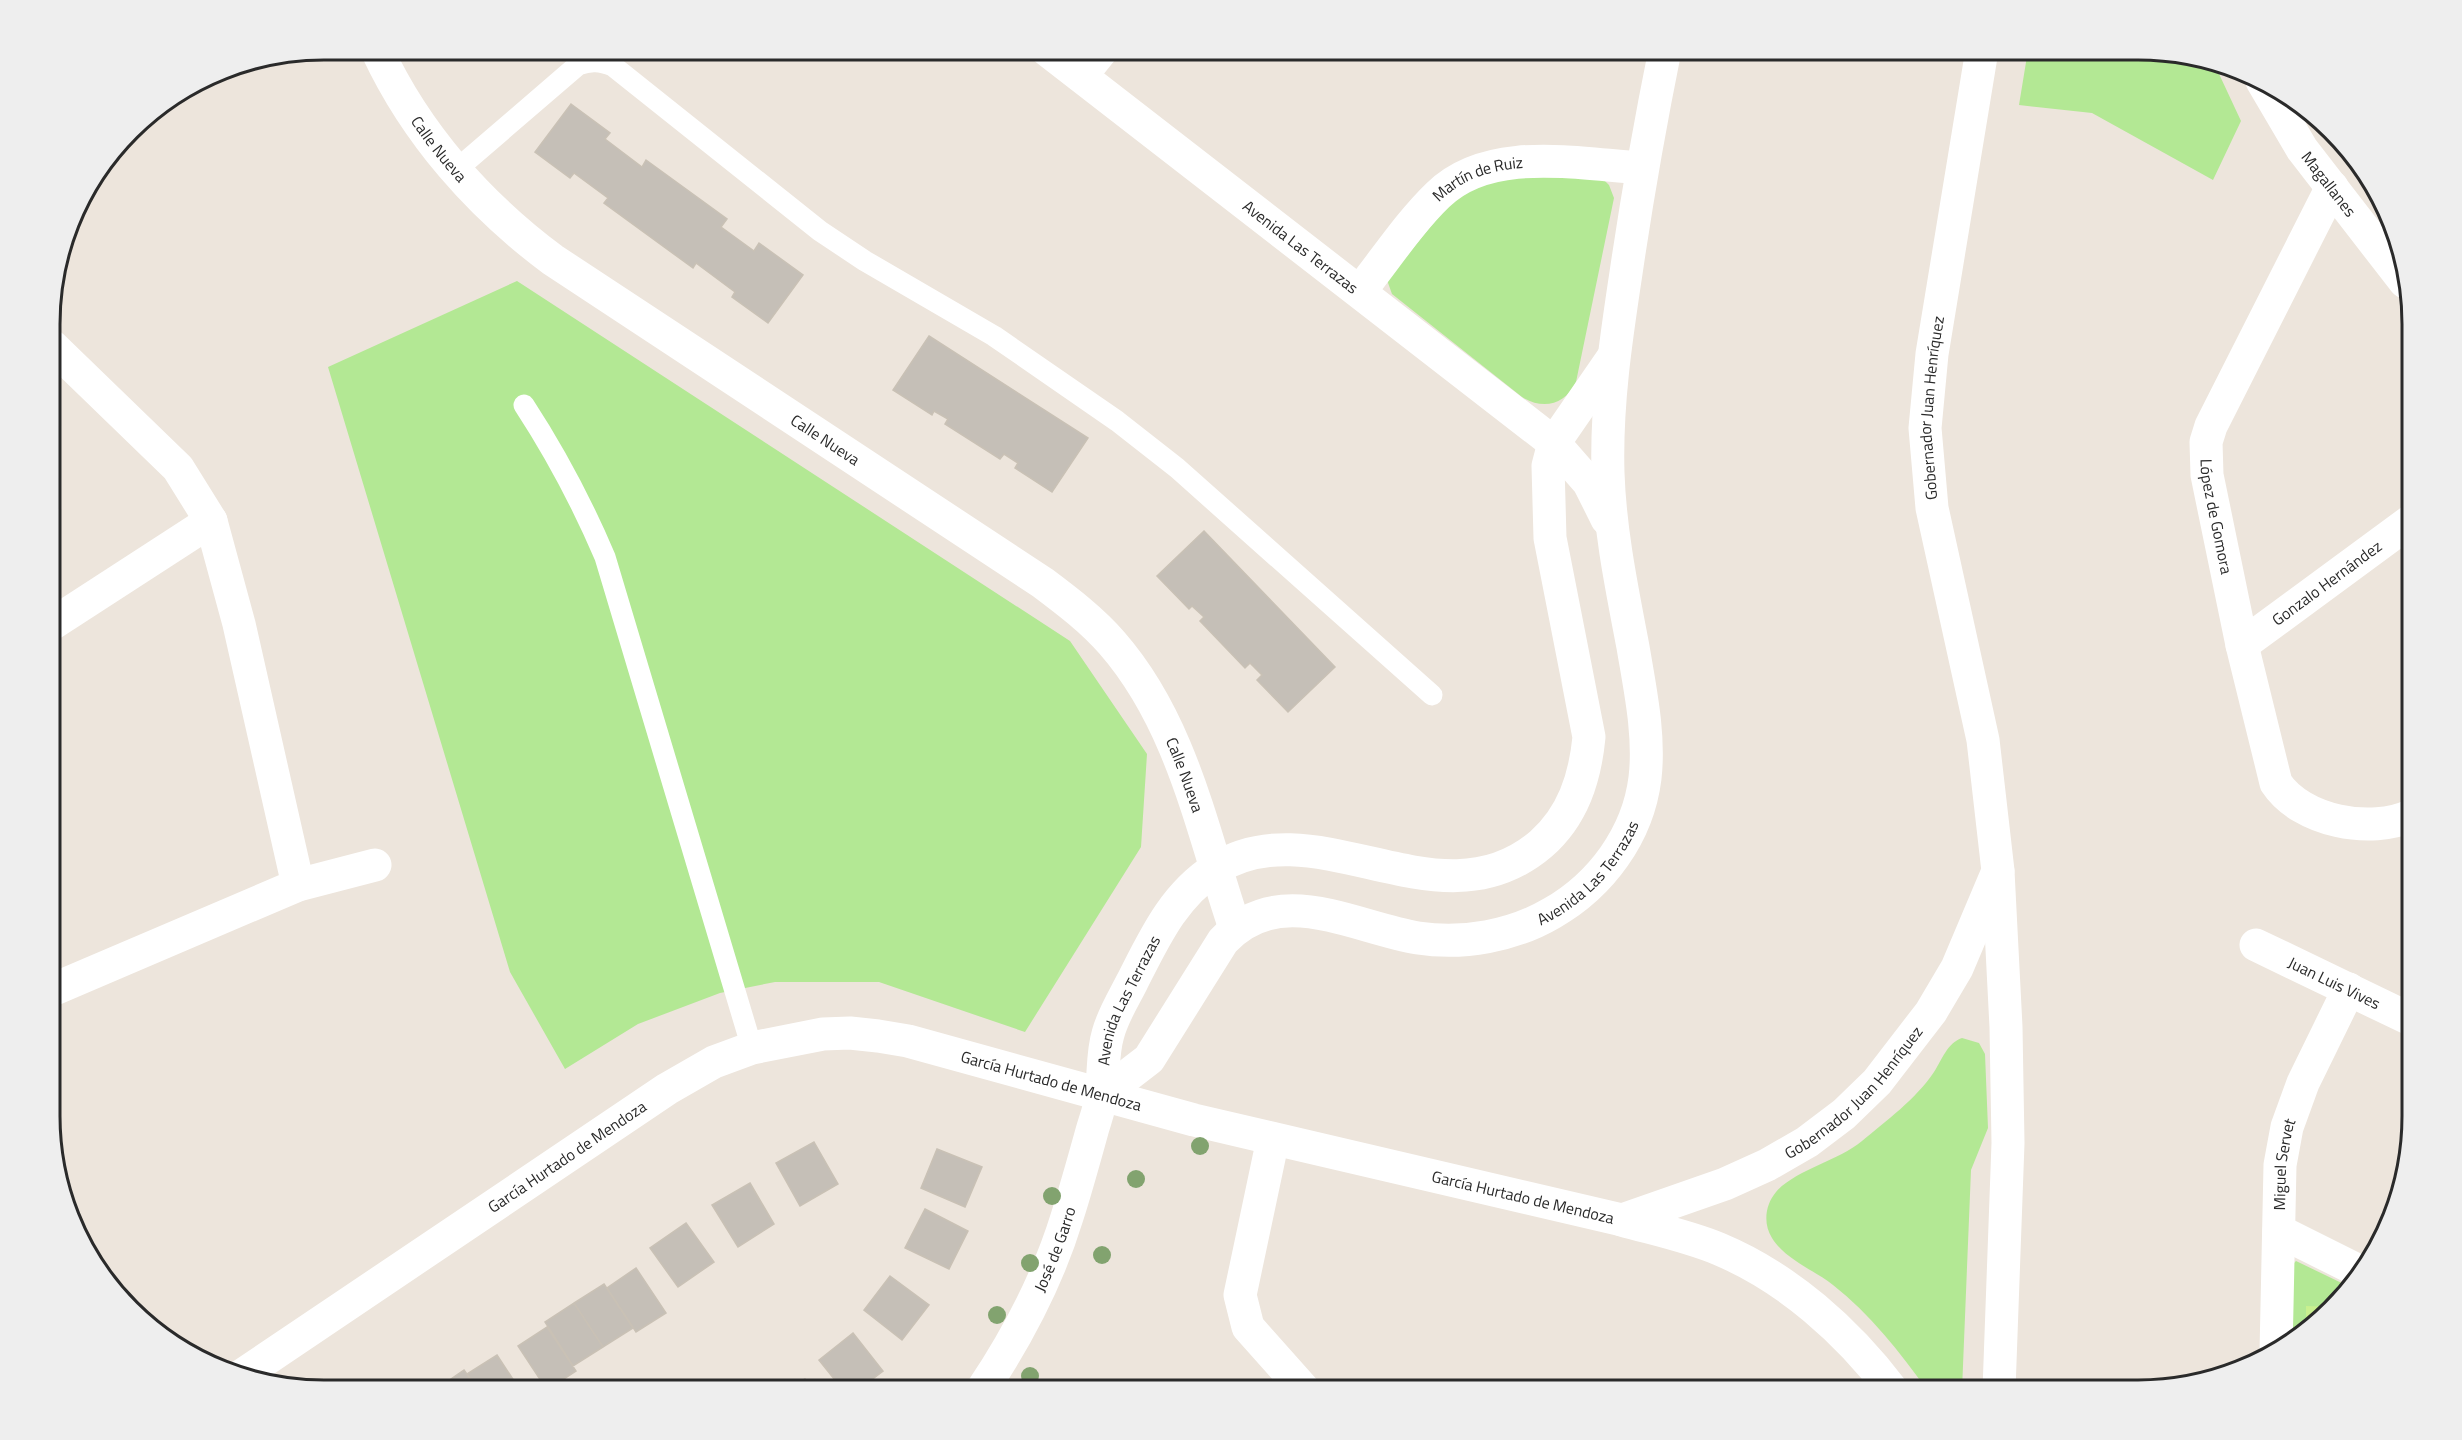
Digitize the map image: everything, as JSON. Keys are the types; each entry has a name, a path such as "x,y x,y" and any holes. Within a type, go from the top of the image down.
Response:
{"street":[{"name":"Calle Nueva","path":"383,60 409,108 456,170 492,210 553,260 1043,582 1079,611 1112,644 1138,679 1161,716 1181,761 1235,928"},
{"name":"Avenida Las Terrazas","path":"1060,60 1554,443 1589,483 1612,532"},
{"path":"1081,76 1094,60"},
{"name":"Avenida Las Terrazas","path":"1101,1096 1149,1059 1223,941 1235,928 1262,915 1300,910 1418,938 1452,940 1485,937 1518,928 1551,914 1594,880 1625,839 1638,809 1645,778 1643,709 1612,532 1608,459 1613,356 1642,168 1663,60"},
{"name":"Gobernador Juan Henríquez","path":"1980,60 1932,354 1925,428 1932,508 1983,740 1998,871 2006,1027 2008,1143 1999,1380"},
{"name":"Magallanes","path":"2270,95 2302,149 2332,188 2379,232 2394,262"},
{"name":"Martín de Ruiz","path":"1360,291 1438,195 1474,171 1495,164 1516,162 1642,168"},
{"name":"López de Gomora","path":"2332,188 2211,426 2206,442 2207,475 2242,645 2272,769 2284,795 2308,810 2354,824 2389,823 2402,818"},
{"path":"60,353 178,468 211,521 239,624 298,885"},
{"name":"Avenida Las Terrazas","path":"1101,1096 1102,1065 1112,1022 1171,911 1198,882 1215,869 1235,858 1285,850 1337,856 1414,873 1465,877 1510,865 1530,853 1550,836 1566,816 1578,793 1586,766 1589,737 1550,538 1548,466 1554,443 1613,356"},
{"path":"60,619 211,521"},
{"name":"Gonzalo Hernández","path":"2242,645 2402,527"},
{"path":"60,987 298,885 375,865"},
{"name":"Gobernador Juan Henríquez","path":"1622,1220 1725,1184 1767,1165 1807,1142 1844,1114 1877,1082 1931,1012 1957,968 1998,871"},
{"name":"Juan Luis Vives","path":"2256,945 2402,1015"},
{"name":"Miguel Servet","path":"2276,1341 2280,1165 2287,1128 2303,1083 2349,989"},
{"name":"García Hurtado de Mendoza","path":"251,1369 667,1089 714,1062 752,1048 823,1034 850,1033 908,1041 1101,1096 1622,1220 1719,1248 1798,1295 1837,1328 1884,1380"},
{"name":"José de Garro","path":"988,1380 1028,1313 1049,1267 1067,1220 1101,1096"},
{"path":"1274,1139 1240,1295 1248,1327 1295,1380"},
{"path":"2279,1232 2354,1268"}],"lane":[{"path":"456,170 578,65 588,61 613,66 820,231 866,261 994,336 1117,421 1177,468 1432,695"},
{"path":"524,405 570,481 605,557 752,1048"}],"green space":[{"path":"2026,60 2172,62 2218,73 2241,121 2213,180 2092,113 2019,105"},
{"path":"1503,172 1603,179 1609,185 1614,198 1576,382 1566,396 1553,403 1538,403 1522,397 1392,294 1387,280 1458,193"},
{"path":"517,281 1070,641 1147,754 1141,847 1025,1032 879,982 775,982 720,993 638,1024 565,1069 510,972 328,367"},
{"path":"1962,1038 1979,1043 1985,1054 1988,1128 1971,1170 1962,1380 1919,1380 1872,1321 1847,1296 1784,1252 1769,1233 1766,1215 1772,1197 1784,1184 1852,1148 1900,1109 1927,1082 1949,1048"},
{"path":"2296,1261 2342,1283 2325,1303 2293,1330 2293,1264"},
{"path":"2306,1306 2321,1307 2312,1314 2306,1319"}],"building":[{"path":"571,104 610,133 605,139 642,167 646,160 727,219 721,227 754,251 759,243 803,275 768,323 732,297 735,292 696,263 693,268 604,203 608,198 574,173 570,178 535,152"},
{"path":"929,336 1088,438 1052,492 1015,468 1018,463 1004,454 1000,459 945,424 948,419 934,411 932,415 893,390"},
{"path":"1204,531 1335,667 1288,712 1257,680 1262,675 1250,663 1245,668 1200,621 1204,617 1192,606 1189,609 1157,576"},
{"path":"814,1142 838,1184 800,1206 776,1163"},
{"path":"937,1149 982,1167 965,1207 921,1188"},
{"path":"750,1183 774,1224 738,1247 712,1205"},
{"path":"925,1209 968,1231 949,1269 905,1248"},
{"path":"686,1223 714,1262 678,1287 650,1248"},
{"path":"636,1268 666,1313 636,1332 607,1288"},
{"path":"890,1276 929,1305 902,1340 864,1310"},
{"path":"604,1284 633,1328 603,1347 574,1303"},
{"path":"574,1303 603,1347 573,1366 545,1322"},
{"path":"547,1327 576,1371 562,1380 540,1380 518,1346"},
{"path":"853,1333 883,1371 871,1380 835,1380 819,1360"},
{"path":"497,1355 513,1380 471,1380 467,1374"},
{"path":"464,1370 471,1380 450,1380"}]}
